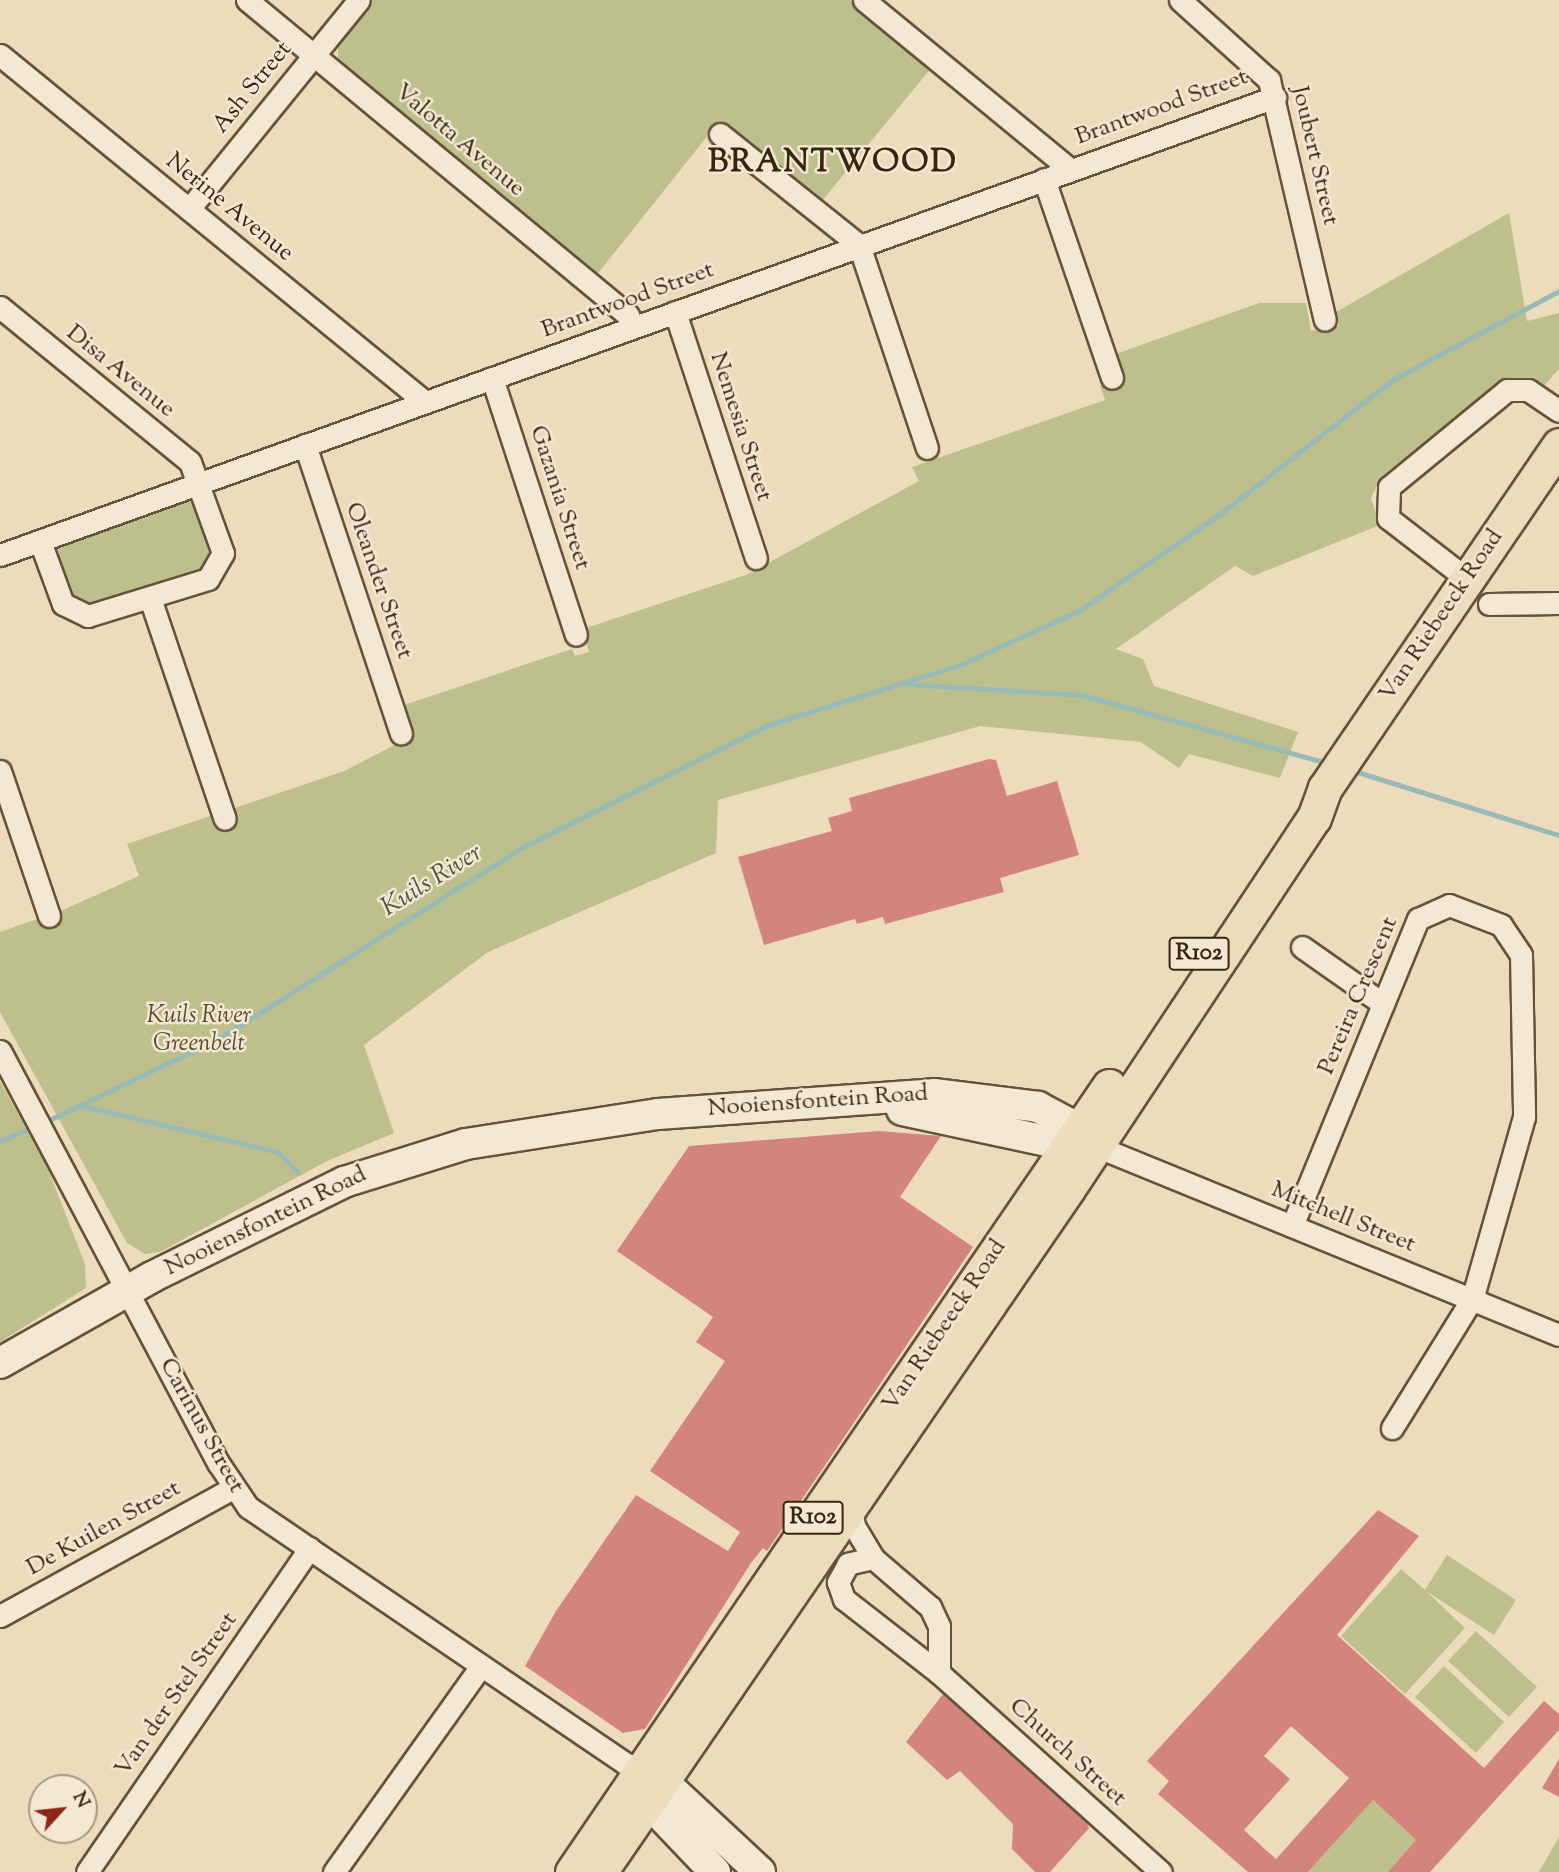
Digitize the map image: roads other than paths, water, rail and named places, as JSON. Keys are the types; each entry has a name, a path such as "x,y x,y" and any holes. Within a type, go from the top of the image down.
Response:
{"main road":[{"name":"Van Riebeeck Road","path":"572,1872 851,1505 1090,1143 1301,806 1325,788 1559,445"},
{"name":"Van Riebeeck Road","path":"600,1872 643,1779 1090,1143"}],"street":[{"name":"Valotta Avenue","path":"247,0 628,315 633,327"},
{"name":"Ash Street","path":"189,209 359,0"},
{"path":"864,0 1070,169"},
{"name":"Joubert Street","path":"1181,0 1262,68 1275,97 1325,320"},
{"name":"Nerine Avenue","path":"0,55 425,402"},
{"name":"Brantwood Street","path":"0,555 1275,97"},
{"path":"720,134 859,245 927,448"},
{"path":"1044,178 1112,378"},
{"name":"Disa Avenue","path":"0,307 190,462 201,483 221,545 219,568 208,579 94,615 76,614 60,597 40,541"},
{"name":"Nemesia Street","path":"675,312 756,558"},
{"name":"Gazania Street","path":"492,377 576,635"},
{"path":"1467,579 1418,542 1383,508 1398,477 1507,390 1528,390 1559,411"},
{"name":"Oleander Street","path":"305,445 401,733"},
{"path":"150,598 225,819"},
{"path":"1489,604 1559,603"},
{"path":"0,771 49,916"},
{"name":"Pereira Crescent","path":"1292,1226 1418,919 1430,910 1450,905 1515,938 1521,955 1524,1116 1472,1299"},
{"path":"1302,947 1383,1004"},
{"name":"Carinus Street","path":"0,1051 233,1488 248,1507 643,1779 760,1872"},
{"name":"Nooiensfontein Road","path":"0,1363 128,1291 383,1167 466,1144 698,1110 934,1094 996,1097 1090,1143"},
{"name":"Mitchell Street","path":"1090,1143 1559,1335"},
{"path":"1392,1428 1472,1299"},
{"name":"De Kuilen Street","path":"0,1616 233,1488"},
{"path":"851,1505 854,1527 873,1558 937,1617 939,1673"},
{"name":"Van der Stel Street","path":"87,1872 310,1548"},
{"name":"Church Street","path":"873,1558 848,1564 841,1573 844,1599 939,1673 1161,1872"},
{"path":"334,1872 481,1666"},
{"name":"Carinus Street","path":"643,1779 715,1872"}],"waterway":[{"name":"Kuils River","path":"45,1122 218,1039 523,847 768,725 960,665 1080,610 1221,513 1394,379 1559,291"},
{"path":"907,684 1082,695 1328,763"},
{"path":"1351,770 1559,835"},
{"path":"79,1105 278,1152 297,1172"},
{"name":"Kuils River","path":"0,1141 36,1126"}],"district":[{"name":"BRANTWOOD","path":"833,163"}],"park label":[{"name":"Kuils River Greenbelt","path":"199,1031"}]}
